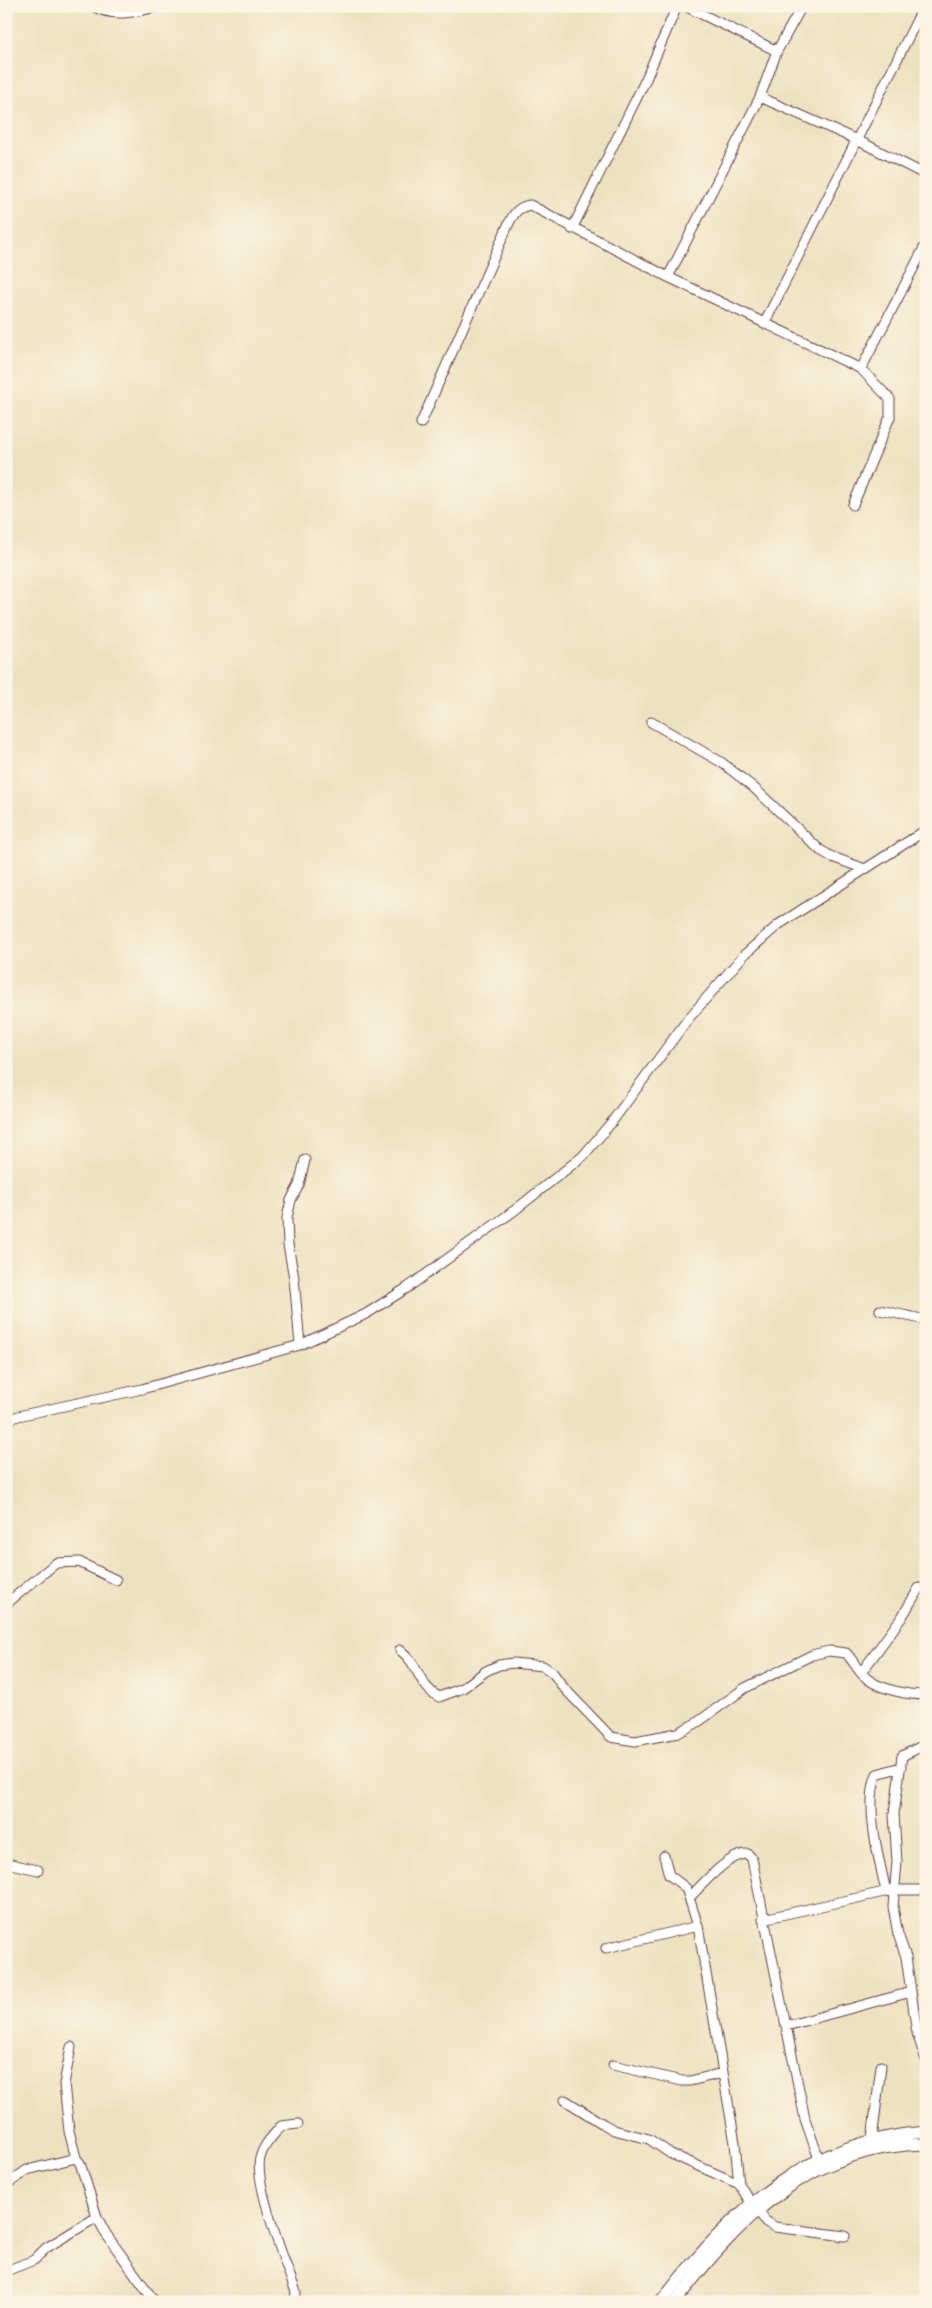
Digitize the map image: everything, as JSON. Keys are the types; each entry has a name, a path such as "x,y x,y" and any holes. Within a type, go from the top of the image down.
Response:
{"main road":[{"path":"661,2302 716,2236 790,2174 819,2158 872,2140 926,2132"},
{"path":"675,2302 754,2206 840,2160 882,2148 926,2144"}],"street":[{"path":"93,6 102,12 116,13 159,6"},
{"path":"572,229 646,79 678,6"},
{"path":"685,6 777,51"},
{"path":"668,277 760,97 777,51 802,6"},
{"path":"764,324 924,6"},
{"path":"760,97 857,140 926,175"},
{"path":"421,423 509,224 518,208 530,205 572,229 668,277 861,369 890,399 890,417 853,505"},
{"path":"861,369 926,244"},
{"path":"651,722 721,762 753,787 820,850 832,857 865,869"},
{"path":"6,1421 18,1416 142,1390 300,1344 366,1314 407,1288 514,1210 583,1156 611,1123 688,1019 744,955 778,925 834,891 926,830"},
{"path":"300,1344 294,1278 288,1245 287,1218 291,1200 299,1185 305,1160"},
{"path":"880,1310 926,1320"},
{"path":"6,1604 56,1563 79,1562 116,1580"},
{"path":"861,1674 902,1617 920,1588"},
{"path":"400,1650 411,1658 427,1690 439,1696 463,1688 486,1671 499,1665 513,1663 543,1666 553,1673 563,1687 611,1737 635,1741 678,1733 698,1722 745,1688 812,1655 829,1651 846,1653 861,1674 878,1685 901,1692 926,1695"},
{"path":"889,1890 896,1862 894,1814 902,1756 926,1744"},
{"path":"901,1767 877,1774 872,1792 878,1854 889,1890 898,1934 906,1957 917,2033 926,2060"},
{"path":"690,1896 724,1865 743,1854 748,1854 752,1859 805,2119 819,2158"},
{"path":"664,1856 669,1875 686,1888 690,1896 698,1926 735,2143 739,2184 766,2222 775,2227 845,2236"},
{"path":"6,1862 38,1870"},
{"path":"763,1919 889,1890 926,1890"},
{"path":"606,1948 698,1926"},
{"path":"786,2026 911,1992"},
{"path":"71,2048 64,2084 69,2131 76,2158 80,2163 97,2217 106,2234 155,2302"},
{"path":"613,2065 682,2081 690,2081 722,2073"},
{"path":"872,2140 881,2066"},
{"path":"565,2100 608,2127 649,2139 671,2154 739,2184"},
{"path":"295,2302 296,2292 273,2229 259,2160 264,2146 281,2126 298,2124"},
{"path":"6,2185 27,2170 76,2158"},
{"path":"6,2271 34,2260 46,2248 97,2217"}]}
